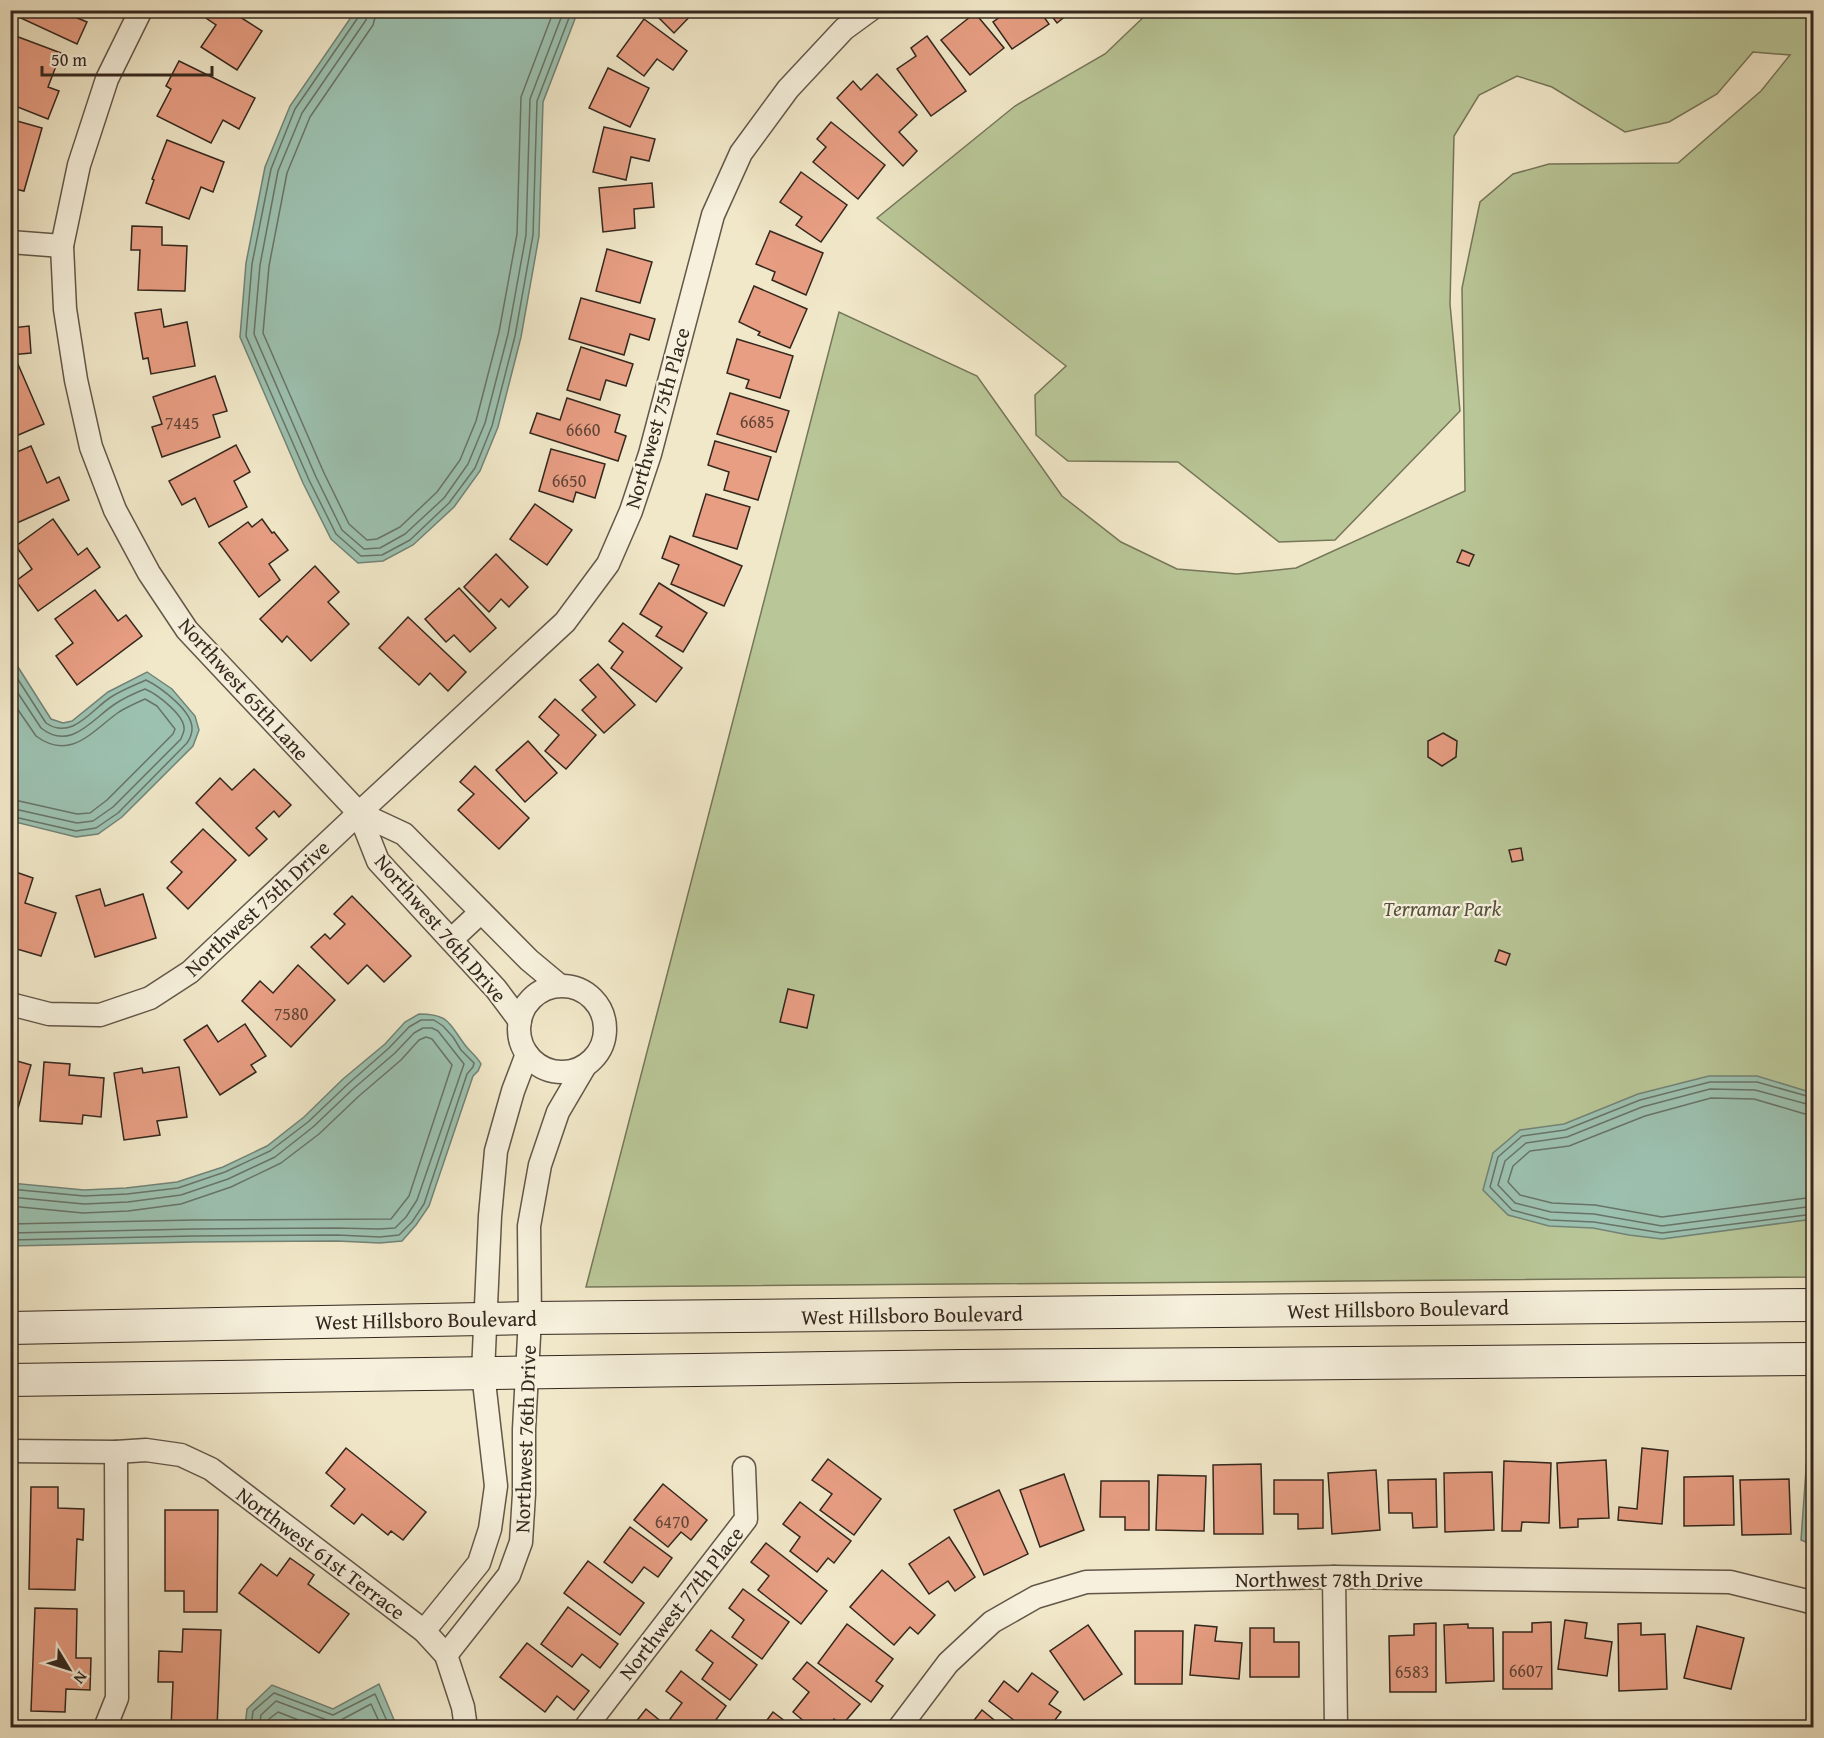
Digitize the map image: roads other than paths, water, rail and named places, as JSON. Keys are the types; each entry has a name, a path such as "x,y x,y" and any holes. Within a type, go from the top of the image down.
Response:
{"street":[{"name":"Northwest 65th Lane","path":"141,10 107,79 79,165 62,246 66,309 76,380 91,447 115,510 149,573 187,630 359,813"},
{"name":"Northwest 75th Place","path":"359,813 566,622 608,564 631,511 650,454 713,215 741,153 788,89 844,29 870,10"},
{"path":"10,242 62,246"},
{"name":"Northwest 76th Drive","path":"359,813 404,834 529,960 559,985"},
{"name":"Northwest 76th Drive","path":"359,813 378,861 496,989 520,1021"},
{"name":"Northwest 75th Drive","path":"10,1004 49,1014 100,1015 150,998 190,972 359,813"},
{"path":"451,940 481,912"},
{"path":"559,985 573,987 586,993 597,1002 603,1015 605,1029 603,1044 585,1066 573,1071 560,1072 536,1063 527,1054 519,1032 525,1008 533,997 545,989 559,985"},
{"name":"Northwest 76th Drive","path":"424,1631 479,1563 490,1529 496,1486 483,1373 490,1216 496,1151 513,1091 527,1054"},
{"name":"Northwest 76th Drive","path":"447,1655 509,1575 521,1542 530,1318 529,1226 540,1165 558,1112 585,1066"},
{"name":"West Hillsboro Boulevard","path":"10,1328 530,1318 1814,1305"},
{"path":"10,1380 291,1378 968,1365 1814,1359"},
{"name":"Northwest 61st Terrace","path":"10,1451 146,1450 181,1455 211,1469 424,1631 447,1655 463,1707 466,1728"},
{"path":"105,1728 117,1698 116,1452"},
{"name":"Northwest 77th Place","path":"585,1728 746,1519 744,1468"},
{"path":"1334,1577 1336,1728"},
{"name":"Northwest 78th Drive","path":"899,1728 948,1663 992,1622 1036,1597 1086,1582 1334,1577 1730,1582 1814,1604"}],"water":[{"path":"356,10 578,11 543,102 539,236 521,337 498,427 480,471 454,507 413,545 383,561 358,563 331,539 303,483 240,337 246,263 265,167 290,106"},
{"path":"11,656 51,719 63,723 72,721 108,692 147,672 172,689 195,716 199,730 193,746 122,817 98,834 76,837 11,821"},
{"path":"419,1014 437,1016 448,1022 481,1064 473,1076 429,1206 402,1241 11,1246 11,1183 84,1190 126,1188 177,1182 223,1167 267,1146 304,1117 343,1079 385,1044 405,1022"},
{"path":"1709,1076 1757,1076 1813,1093 1813,1219 1662,1239 1593,1228 1549,1226 1508,1215 1483,1190 1493,1153 1520,1130 1564,1124 1638,1094"},
{"path":"1807,1456 1813,1456 1813,1545 1801,1540"},
{"path":"379,1684 397,1727 245,1727 247,1709 272,1685 333,1709"}],"park label":[{"name":"Terramar Park","path":"1442,908"}]}
